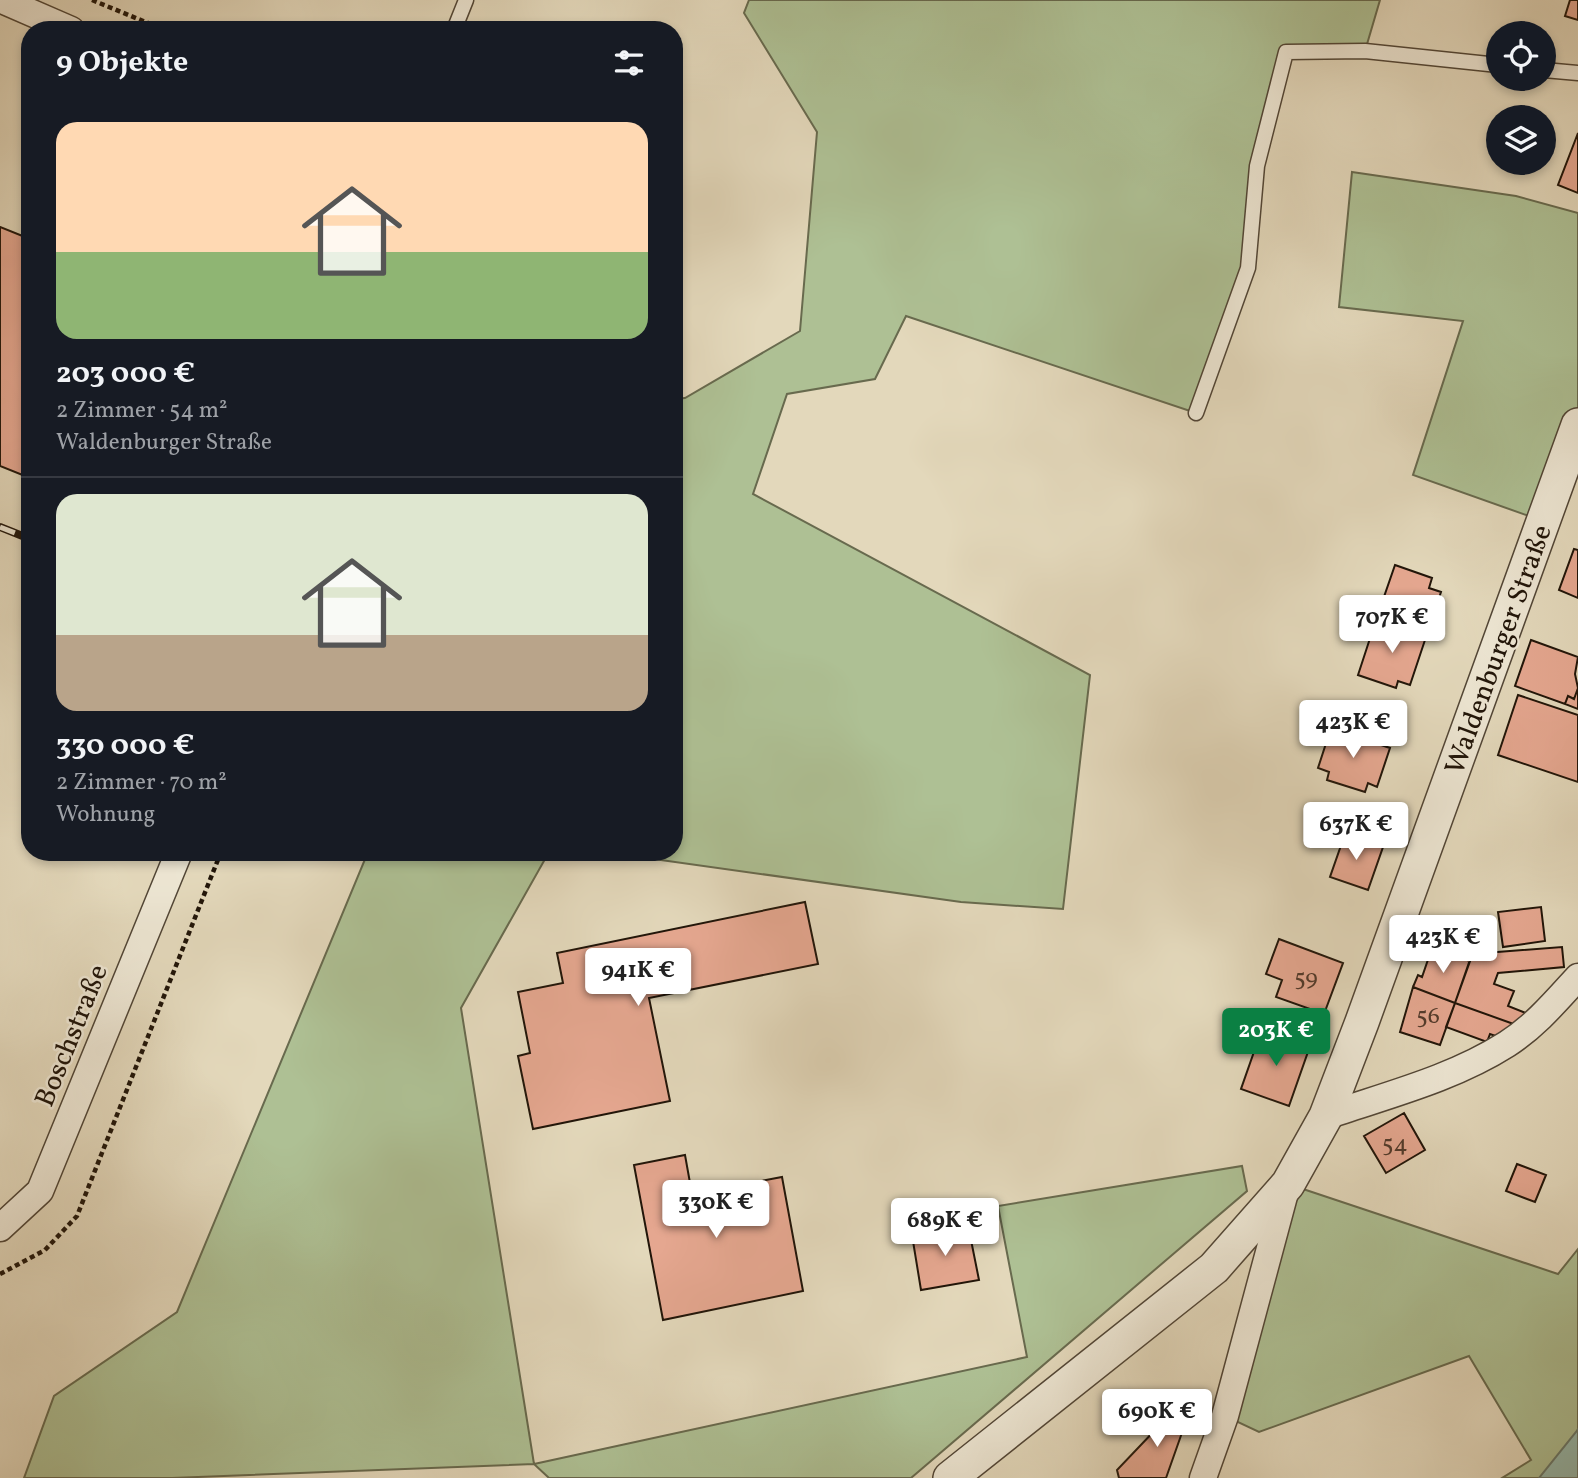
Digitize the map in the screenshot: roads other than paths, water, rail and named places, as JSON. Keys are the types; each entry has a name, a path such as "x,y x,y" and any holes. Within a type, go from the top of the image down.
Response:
{"street":[{"path":"2,0 50,21"},
{"name":"Waldenburger Straße","path":"950,1478 1214,1268 1287,1184 1326,1115 1578,425"},
{"name":"Boschstraße","path":"0,1228 40,1191 175,861"},
{"path":"1326,1115 1459,1071 1509,1043 1545,1014 1578,977"},
{"name":"Waldenburger Straße","path":"1203,1478 1228,1404 1287,1184"}],"lane":[{"path":"458,21 466,0"},
{"path":"1196,413 1248,268 1257,166 1286,52 1364,51 1486,64"},
{"path":"1556,71 1578,74"}],"water":[{"path":"1578,1429 1578,1478 1539,1478 1576,1432"}],"railway":[{"path":"0,527 21,535"}]}
